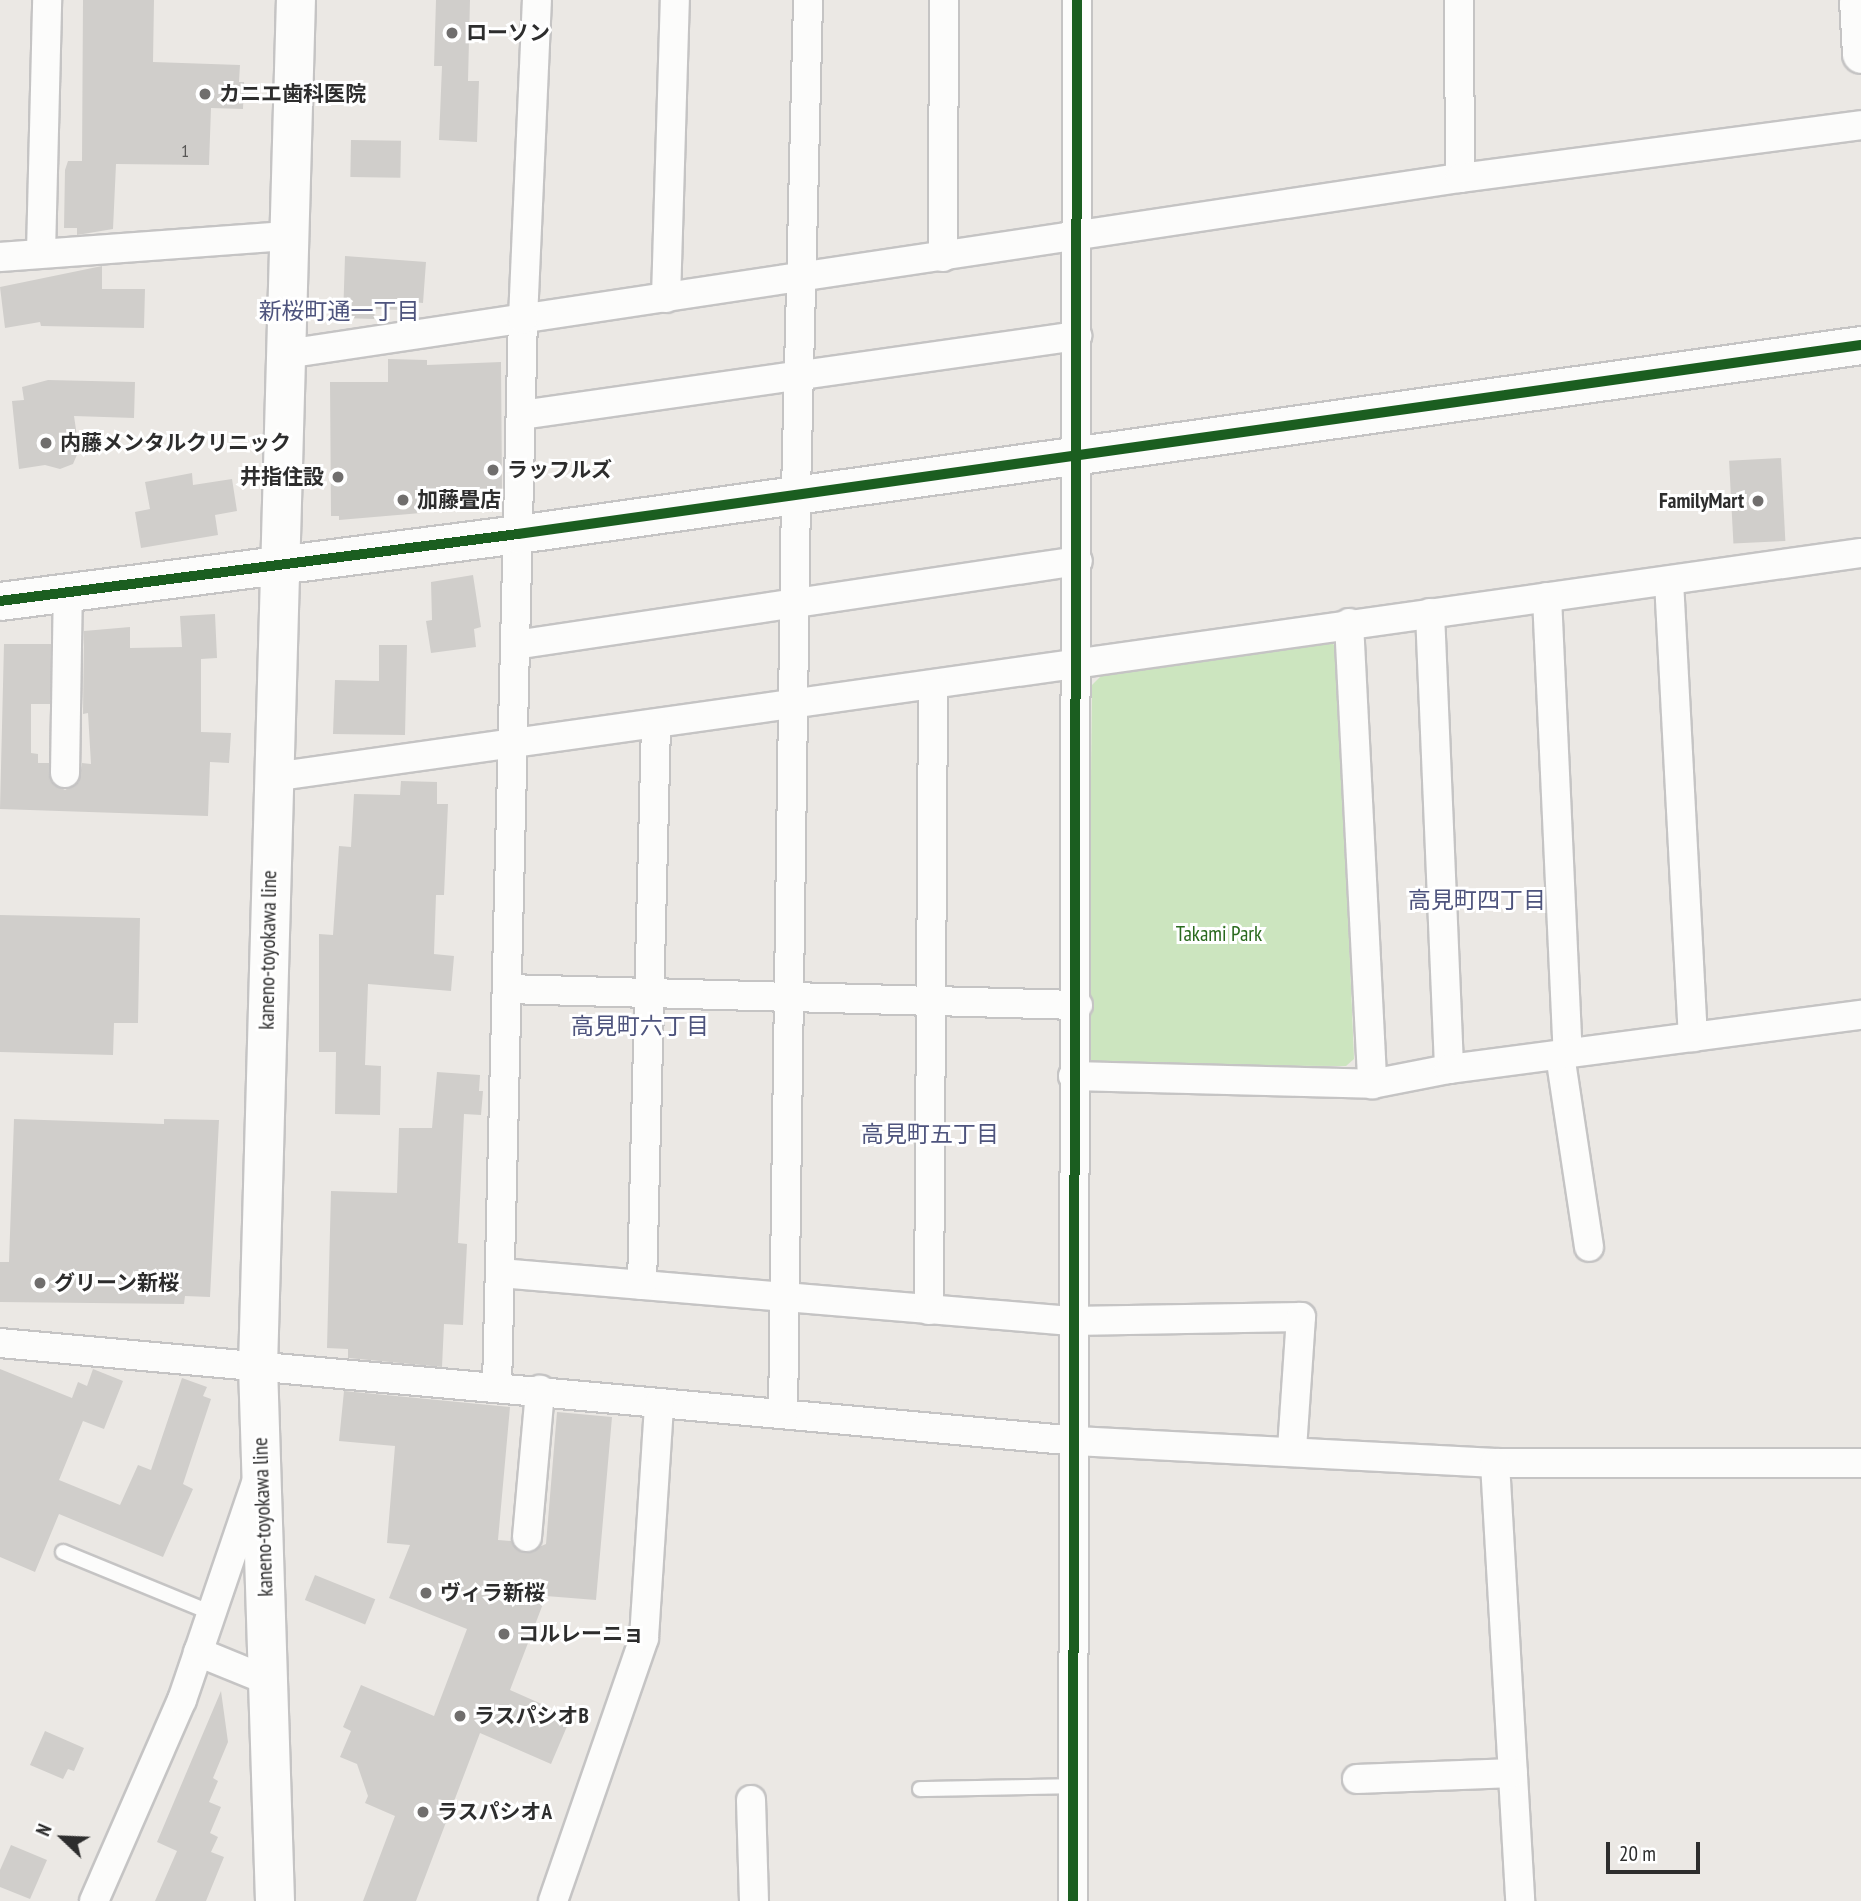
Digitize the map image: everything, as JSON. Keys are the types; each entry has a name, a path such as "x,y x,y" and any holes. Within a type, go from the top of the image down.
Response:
{"main road":[{"name":"kaneno-toyokawa line","path":"275,1901 258,1367 278,564 296,0"}],"street":[{"path":"41,253 47,0"},
{"path":"497,1387 523,319 537,0"},
{"path":"666,298 674,0"},
{"path":"783,1415 787,1298 796,492 801,374 808,0"},
{"path":"943,257 944,0"},
{"path":"1073,1901 1076,1441 1071,1321 1073,1076 1078,1005 1077,0"},
{"path":"1459,0 1460,178"},
{"path":"1858,0 1861,54"},
{"path":"286,354 803,280 1460,178 1861,125"},
{"path":"0,257 289,236"},
{"path":"521,415 1077,336"},
{"path":"0,601 518,534 796,492 1861,345"},
{"path":"273,777 656,726 1349,624 1861,553"},
{"path":"515,645 1078,561"},
{"path":"1669,581 1693,1037"},
{"path":"65,773 68,592"},
{"path":"1547,597 1564,1054 1589,1247"},
{"path":"1430,613 1449,1069"},
{"path":"1349,624 1372,1084"},
{"path":"929,1310 933,685"},
{"path":"642,1285 656,726"},
{"path":"507,989 1078,1005"},
{"path":"1073,1076 1372,1084 1449,1069 1861,1016"},
{"path":"500,1273 1071,1321 1301,1317 1292,1450"},
{"path":"0,1343 540,1390 1076,1441 1292,1450 1495,1463 1861,1463"},
{"path":"527,1537 540,1390"},
{"path":"562,1900 644,1638 659,1403"},
{"path":"1495,1463 1520,1901"},
{"path":"94,1901 198,1652 262,1466"},
{"path":"198,1652 269,1681"},
{"path":"1357,1779 1513,1773"},
{"path":"751,1800 754,1901"}],"lane":[{"path":"64,1552 212,1613"},
{"path":"920,1789 1073,1786"}],"green space":[{"name":"Takami Park","path":"1326,639 1337,647 1354,1059 1346,1066 1094,1065 1088,1058 1092,685 1102,675"}],"building":[{"path":"83,0 154,0 153,62 240,65 239,82 244,82 243,109 211,108 209,165 116,164 113,229 77,235 77,228 64,228 65,170 68,161 82,161"},
{"path":"436,0 470,0 468,81 479,81 477,142 439,140 442,66 434,66"},
{"path":"351,140 401,141 400,178 350,177"},
{"path":"345,256 426,262 423,303 402,301 402,310 375,309 374,319 343,318"},
{"path":"102,266 102,289 145,289 144,328 41,326 40,322 5,328 0,287"},
{"path":"388,359 427,360 427,365 501,362 502,493 459,493 460,497 452,498 452,507 421,508 421,513 339,520 339,516 331,516 330,382 388,382"},
{"path":"48,380 135,382 134,418 74,416 79,450 73,464 60,469 45,465 19,469 12,401 24,400 22,387"},
{"name":"FamilyMart","path":"1781,458 1785,541 1733,544 1729,461"},
{"path":"192,473 193,485 232,479 237,511 215,515 218,535 141,548 135,512 150,509 145,482"},
{"path":"473,575 481,627 474,629 476,647 431,653 426,621 432,620 431,582"},
{"path":"215,614 217,658 201,659 201,732 231,733 229,763 210,762 208,816 0,809 4,644 51,644 50,704 31,704 31,753 38,754 38,763 49,763 51,782 65,790 79,782 82,763 91,764 88,713 83,714 84,631 130,627 130,648 182,647 180,616"},
{"path":"379,645 407,645 405,735 333,734 335,680 379,681"},
{"path":"401,781 437,782 437,804 448,804 444,895 436,895 434,954 454,956 451,991 368,984 365,1065 381,1066 380,1115 335,1114 336,1052 319,1052 319,934 333,935 339,846 351,847 354,794 400,795"},
{"path":"0,915 140,918 138,1023 114,1023 113,1055 0,1052"},
{"path":"437,1072 480,1075 479,1091 483,1091 481,1115 464,1114 458,1243 467,1244 463,1325 444,1324 442,1367 348,1358 348,1349 327,1348 331,1191 397,1193 399,1128 432,1128"},
{"path":"14,1119 164,1124 164,1119 219,1120 210,1297 185,1296 184,1304 0,1302 0,1262 9,1262"},
{"path":"0,1369 72,1398 78,1382 87,1386 93,1369 123,1381 104,1429 83,1421 59,1480 120,1505 138,1465 151,1470 182,1378 207,1387 203,1396 211,1399 183,1484 193,1489 163,1557 59,1514 35,1572 0,1557"},
{"path":"344,1391 510,1407 498,1540 511,1541 525,1553 546,1544 557,1412 612,1417 596,1600 546,1596 510,1690 571,1717 551,1764 480,1733 416,1901 363,1901 395,1816 365,1803 368,1796 357,1764 340,1757 351,1731 343,1727 361,1685 434,1716 467,1629 389,1598 410,1545 387,1543 395,1446 339,1441"},
{"path":"315,1575 375,1599 365,1624 305,1600"},
{"path":"221,1691 228,1742 213,1778 218,1781 209,1802 221,1807 210,1833 218,1837 211,1852 224,1857 206,1901 155,1901 177,1851 157,1842"},
{"path":"45,1731 84,1748 74,1771 68,1769 63,1779 30,1765"},
{"path":"11,1845 47,1860 30,1899 0,1887 0,1870"}],"cycle path":[{"path":"1073,1901 1077,0"},
{"path":"0,601 518,534 1861,345"}],"place":[{"name":"ローソン","path":"452,33"},
{"name":"カニエ歯科医院","path":"205,94"},
{"name":"内藤メンタルクリニック","path":"46,443"},
{"name":"ラッフルズ","path":"493,470"},
{"name":"井指住設","path":"338,477"},
{"name":"加藤畳店","path":"403,500"},
{"name":"FamilyMart","path":"1758,501"},
{"name":"グリーン新桜","path":"40,1283"},
{"name":"ヴィラ新桜","path":"426,1593"},
{"name":"コルレーニョ","path":"504,1634"},
{"name":"ラスパシオB","path":"460,1716"},
{"name":"ラスパシオA","path":"423,1812"}],"district":[{"name":"新桜町通一丁目","path":"339,311"},
{"name":"高見町四丁目","path":"1477,900"},
{"name":"高見町六丁目","path":"640,1026"},
{"name":"高見町五丁目","path":"930,1134"}]}
